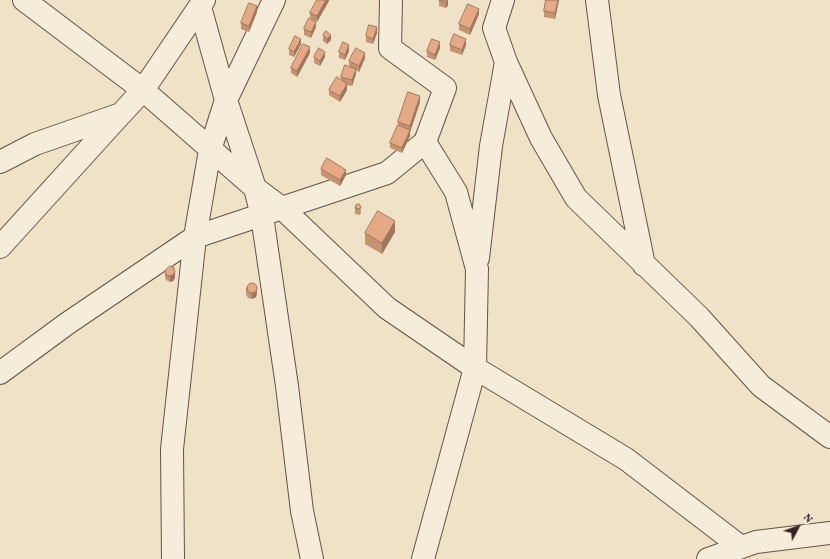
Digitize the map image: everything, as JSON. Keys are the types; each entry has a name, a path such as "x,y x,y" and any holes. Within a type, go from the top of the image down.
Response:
{"street":[{"path":"24,0 143,90 255,188 284,209 387,308 475,368 626,459 741,547"},
{"path":"173,559 172,449 195,238 210,150 226,100 274,0"},
{"path":"0,373 68,323 195,238 387,173 425,142 445,88 390,48 391,0"},
{"path":"503,0 494,28 506,62 541,138 576,198 699,317 761,386 830,437"},
{"path":"597,0 609,95 644,265"},
{"path":"0,247 143,90 202,4"},
{"path":"202,4 226,100 255,188 262,216 287,386 302,511 312,559"},
{"path":"423,559 475,368 477,269 491,146 506,62"},
{"path":"0,162 35,144 121,114"},
{"path":"425,142 456,192 477,269"},
{"path":"708,559 756,542 830,533"}],"building":[{"path":"317,0 326,0 317,16 310,13"},
{"path":"546,0 558,0 555,13 544,11"},
{"path":"249,3 257,6 249,26 241,23"},
{"path":"468,4 479,9 470,29 459,24"},
{"path":"309,18 316,22 311,32 304,29"},
{"path":"369,25 377,27 373,39 366,36"},
{"path":"326,31 331,35 327,39 323,35"},
{"path":"454,34 466,39 462,50 450,45"},
{"path":"295,36 301,39 294,52 289,49"},
{"path":"432,39 440,42 435,55 427,51"},
{"path":"343,42 349,45 345,55 339,52"},
{"path":"303,44 310,47 297,71 291,68"},
{"path":"319,48 325,52 320,61 314,57"},
{"path":"356,48 365,53 359,66 349,61"},
{"path":"345,65 356,69 352,80 341,77"},
{"path":"337,77 347,84 340,96 329,90"},
{"path":"408,92 420,96 410,126 398,122"},
{"path":"398,125 410,130 402,148 390,143"},
{"path":"327,158 346,170 340,180 321,169"},
{"path":"359,204 361,207 360,209 355,208 356,205"},
{"path":"378,211 395,221 382,243 365,233"},
{"path":"170,266 174,268 175,272 170,276 166,275 165,271"},
{"path":"250,283 254,283 256,284 256,292 250,293 247,290 247,286"}]}
